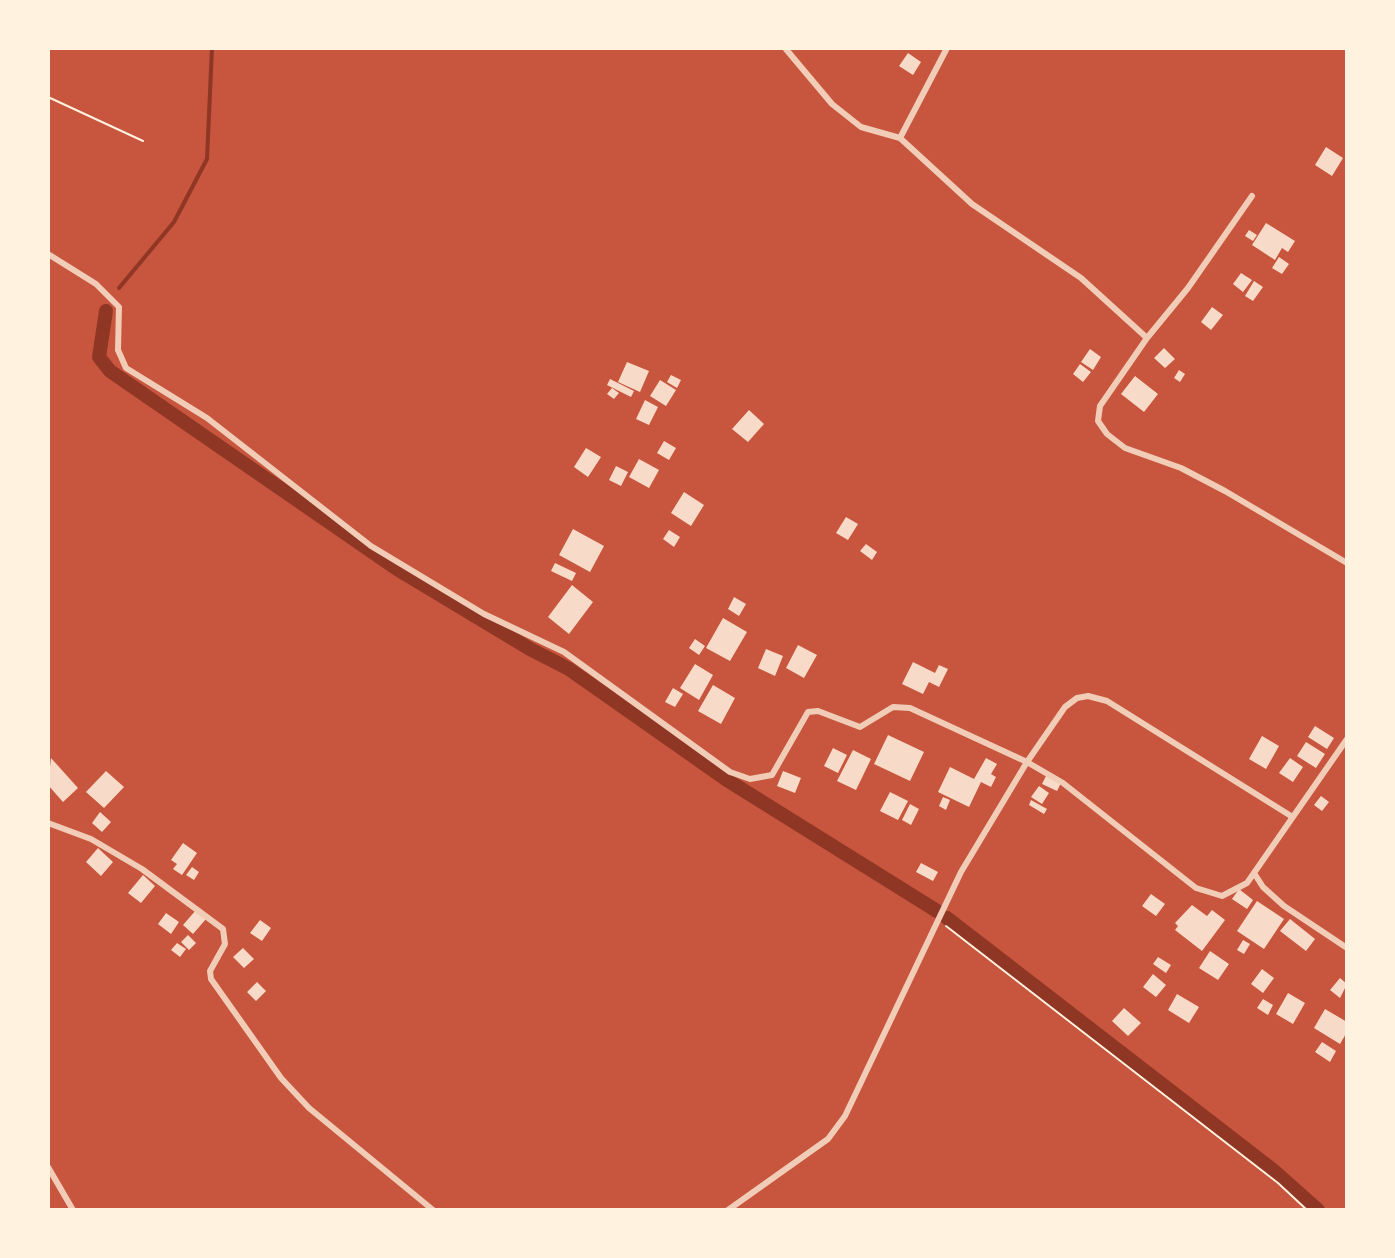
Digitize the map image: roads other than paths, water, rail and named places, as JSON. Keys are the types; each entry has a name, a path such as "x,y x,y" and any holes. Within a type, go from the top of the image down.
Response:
{"street":[{"path":"785,48 832,104 861,127 900,138 972,204 1081,278 1147,338"},
{"path":"900,138 947,48"},
{"path":"1252,196 1100,406 1101,428 1125,448 1181,468 1347,563"},
{"path":"48,254 96,284 119,307 118,350 126,368 207,418 371,546 484,614 564,652 730,772 750,779 772,775 808,712 818,711 860,727 893,707 910,708 1027,762 1063,783 1196,888 1222,896 1247,883 1347,739"},
{"path":"728,1210 828,1139 845,1116 878,1039 940,921 961,872 1027,762 1065,707 1077,698 1088,696 1107,701 1291,816"},
{"path":"48,823 91,839 142,869 223,929 225,944 210,971 211,979 281,1078 309,1108 433,1210"},
{"path":"1254,873 1263,887 1284,906 1347,948"},
{"path":"48,1167 73,1210"}],"waterway":[{"path":"119,288 174,222 207,159 212,48"},
{"path":"106,311 99,357 110,371 397,569 569,669 727,780 937,911"},
{"path":"947,918 1273,1170 1318,1210"}]}
